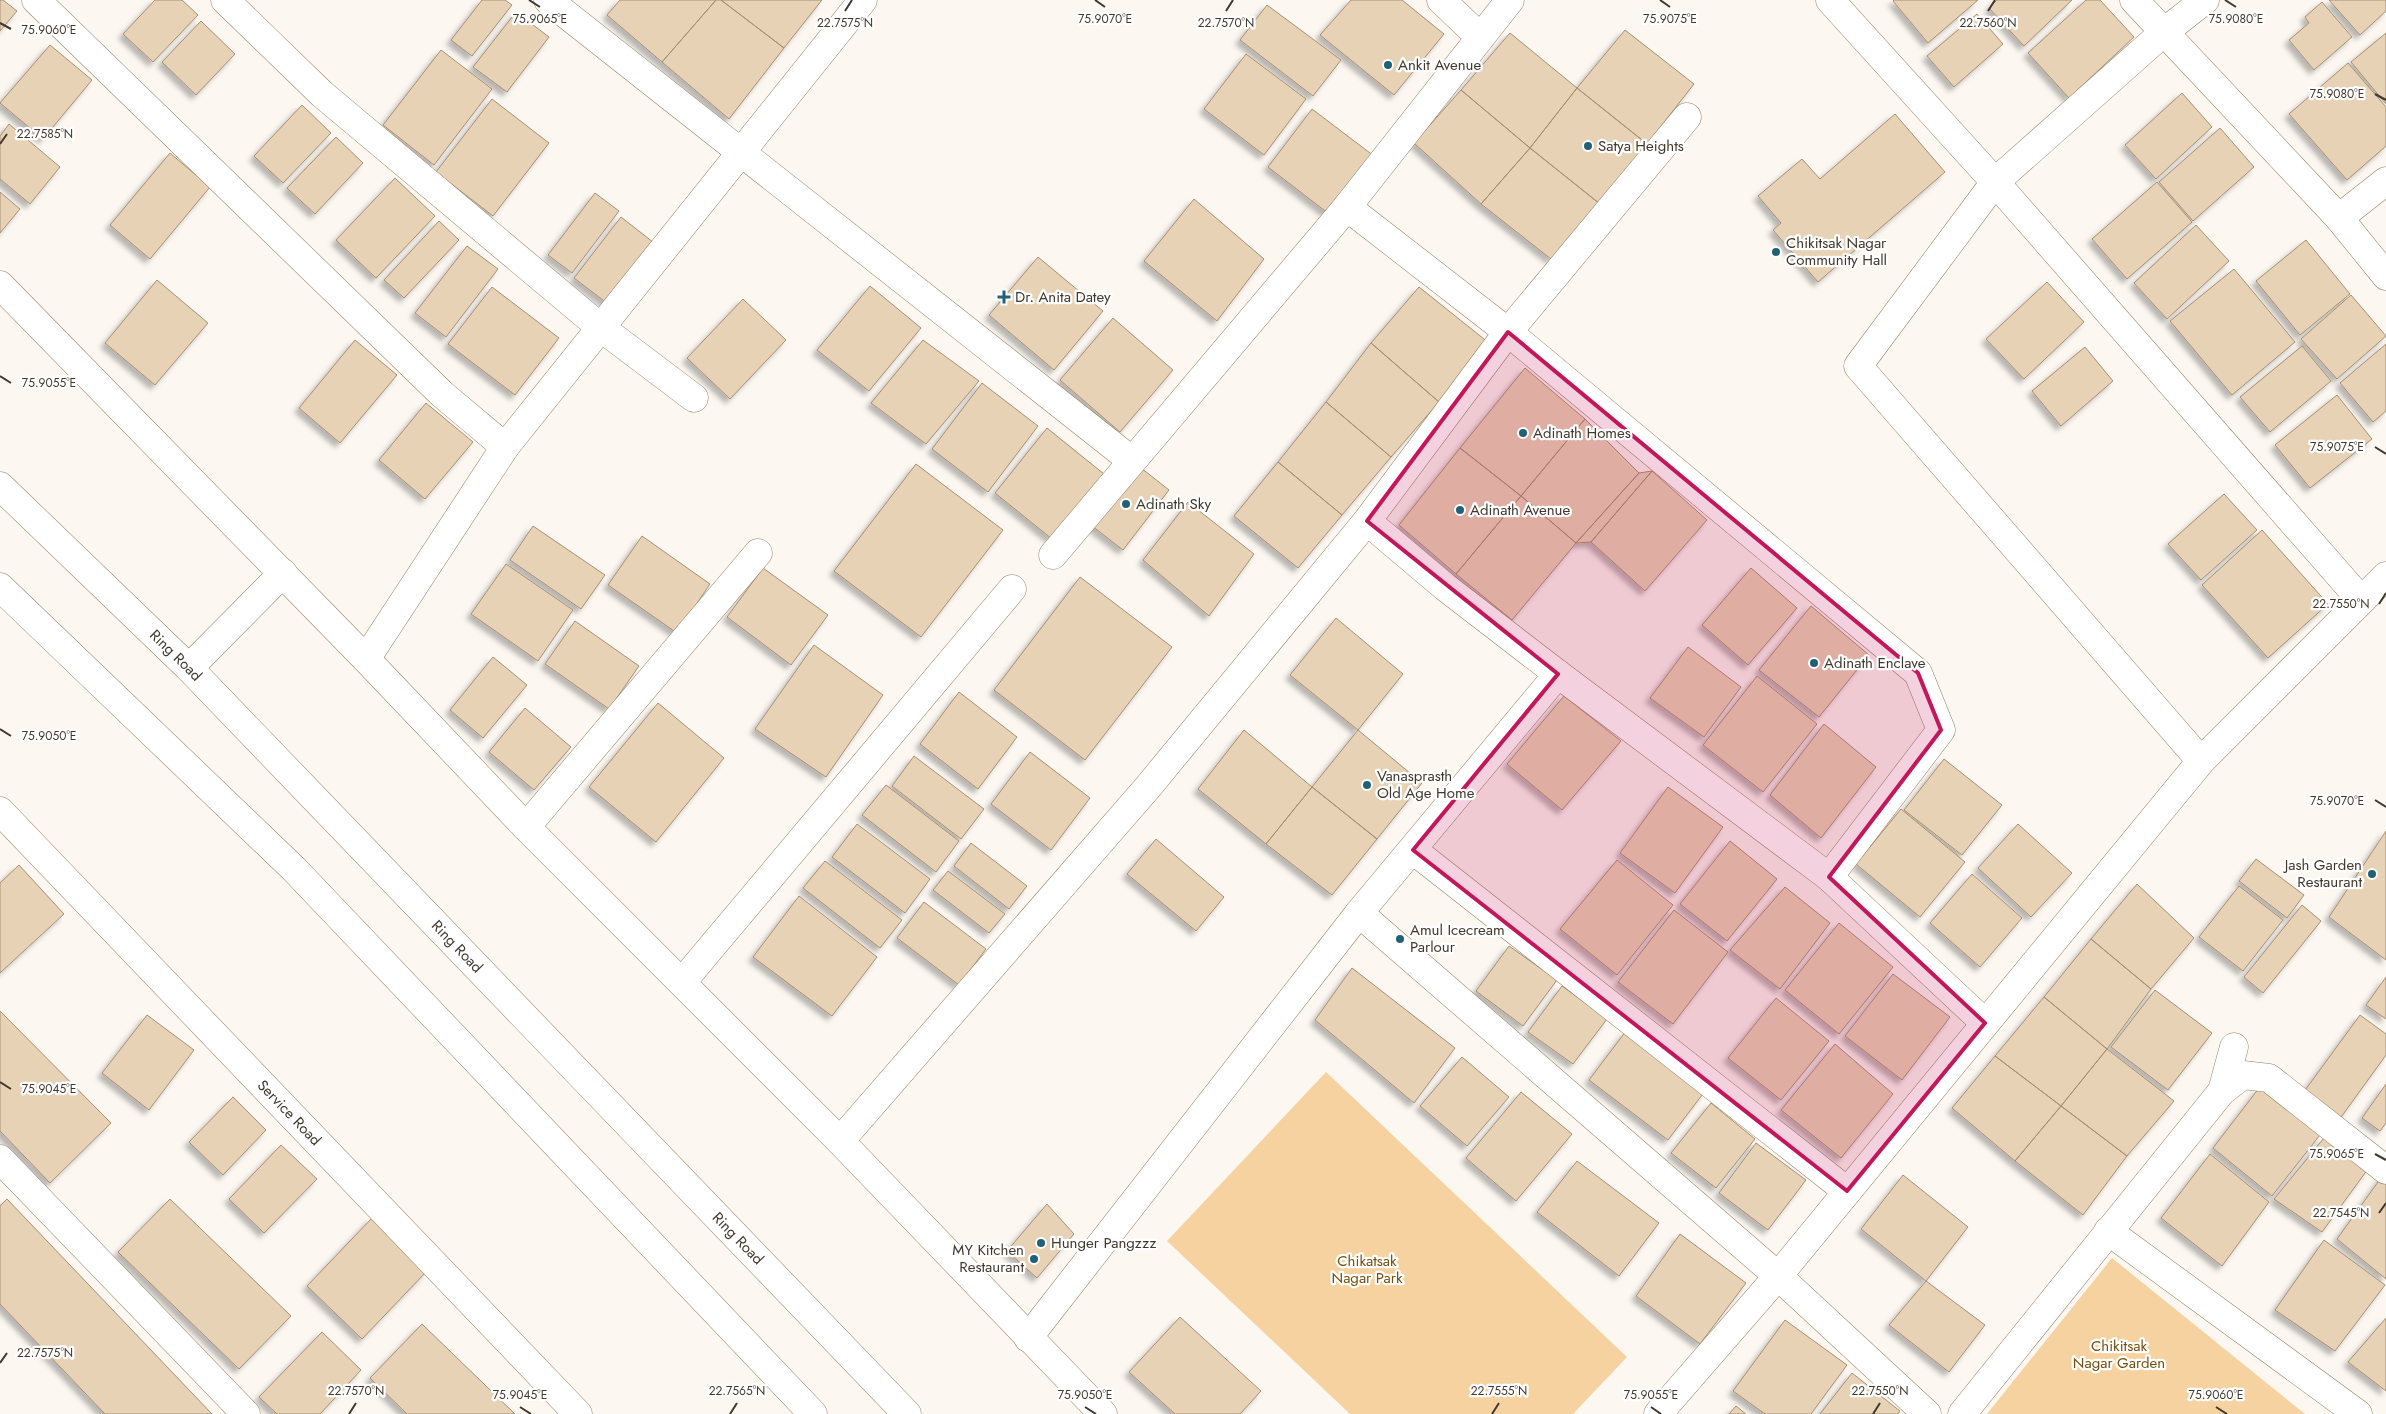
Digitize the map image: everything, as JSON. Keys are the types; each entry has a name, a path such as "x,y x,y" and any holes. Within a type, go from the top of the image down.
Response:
{"street":[{"path":"36,0 442,394 505,447"},
{"path":"225,0 322,94 600,327 694,398"},
{"path":"548,0 1132,460"},
{"path":"366,659 505,447 863,0"},
{"path":"1441,0 1480,37"},
{"path":"1053,555 1347,207 1510,0"},
{"path":"1830,0 1995,182 2361,600"},
{"path":"2134,0 2339,218 2386,276"},
{"path":"2201,761 1858,366 1995,182 2164,32 2205,0"},
{"path":"840,1141 1148,787 1368,521 1508,332 1687,117"},
{"path":"2339,218 2386,182"},
{"path":"1347,207 1508,332 1918,673 1941,730 1829,877"},
{"path":"0,285 283,573 526,827 683,981 840,1141 1103,1414"},
{"name":"Ring Road","path":"0,486 189,668 907,1414"},
{"path":"1368,521 1445,587 1829,877 1985,1023"},
{"path":"526,827 758,553"},
{"path":"189,668 283,573"},
{"path":"1658,1414 1778,1276 2201,761 2386,576"},
{"path":"0,587 294,869 813,1414"},
{"path":"683,981 1012,589"},
{"path":"1028,1338 1359,913 1558,674"},
{"name":"Service Road","path":"0,812 576,1413"},
{"path":"1413,850 1847,1191"},
{"path":"1359,913 1778,1276 1927,1414"},
{"path":"2222,1091 2234,1047"},
{"path":"1962,1414 2222,1091 2243,1075 2269,1078 2386,1170"},
{"path":"0,1159 246,1414"},
{"path":"2108,1231 2358,1414"}],"highlighted area":[{"path":"1508,332 1918,673 1941,730 1829,877 1985,1023 1847,1191 1413,850 1558,674 1367,521"}],"green space":[{"name":"Chikatsak Nagar Park","path":"1326,1072 1627,1357 1573,1414 1350,1414 1167,1241"},
{"name":"Chikitsak Nagar Garden","path":"2112,1258 2305,1414 1987,1414"}],"building":[{"path":"0,0 3,0 17,11 0,31"},
{"path":"155,0 182,0 198,15 153,62 123,34"},
{"path":"482,0 505,0 512,5 472,56 451,40"},
{"path":"620,0 716,0 662,62 607,15"},
{"path":"716,0 721,0 784,48 729,119 662,62"},
{"path":"721,0 822,0 784,48"},
{"name":"Ankit Avenue","path":"1351,0 1402,0 1444,34 1394,95 1320,35"},
{"path":"1894,0 1978,0 1928,43"},
{"path":"1997,0 2072,0 2024,46 1989,8"},
{"path":"2086,0 2100,0 2134,37 2069,98 2028,53"},
{"path":"2329,0 2386,0 2386,11 2360,35"},
{"path":"2322,2 2352,37 2314,70 2289,40 2309,23 2305,17"},
{"path":"1267,5 1341,60 1313,96 1240,40"},
{"path":"516,12 549,37 507,92 473,67"},
{"path":"1977,14 2003,44 1954,87 1927,56"},
{"path":"201,21 235,54 196,95 162,62"},
{"path":"1625,30 1694,84 1647,144 1577,88"},
{"path":"1510,33 1577,88 1530,148 1461,90"},
{"path":"2386,33 2386,104 2351,62"},
{"path":"50,45 92,80 43,139 0,103"},
{"path":"441,50 492,89 434,165 383,125"},
{"path":"1246,54 1306,99 1264,155 1204,109"},
{"path":"2348,63 2386,107 2386,146 2347,180 2289,114"},
{"name":"Satya Heights","path":"1577,88 1647,144 1600,204 1530,148"},
{"path":"1461,90 1530,148 1481,204 1414,143"},
{"path":"2182,93 2212,127 2156,179 2125,145"},
{"path":"492,99 549,143 493,216 436,172"},
{"path":"302,105 331,133 283,183 254,156"},
{"path":"1312,109 1374,156 1329,214 1268,167"},
{"path":"1895,114 1945,172 1818,282 1773,230 1781,223 1758,196 1802,159 1820,179"},
{"path":"9,124 60,167 30,204 0,179 0,136"},
{"path":"2220,128 2254,167 2193,221 2159,182"},
{"path":"336,137 363,163 315,214 287,188"},
{"path":"1530,148 1600,204 1551,259 1481,204"},
{"path":"170,153 210,187 150,259 110,225"},
{"path":"395,178 435,216 376,278 336,240"},
{"path":"2157,182 2192,222 2127,279 2092,239"},
{"path":"0,192 20,209 0,233"},
{"path":"595,193 619,211 572,273 548,255"},
{"path":"1194,199 1264,259 1217,321 1144,261"},
{"path":"621,217 658,246 612,307 574,278"},
{"path":"439,221 459,240 404,298 384,280"},
{"path":"2196,225 2229,261 2167,319 2134,283"},
{"path":"2306,240 2350,294 2300,335 2256,281"},
{"path":"467,246 498,269 446,337 415,313"},
{"path":"1038,257 1103,311 1054,370 989,315"},
{"path":"2234,269 2295,342 2232,395 2170,321"},
{"path":"157,280 208,323 155,385 105,343"},
{"path":"2047,282 2084,322 2024,379 1986,339"},
{"path":"870,286 921,328 869,391 817,350"},
{"path":"492,287 559,338 515,395 448,344"},
{"path":"1419,287 1489,343 1439,402 1371,343"},
{"path":"2351,295 2386,336 2337,379 2301,339"},
{"path":"743,299 786,340 730,399 687,358"},
{"path":"1113,318 1173,370 1120,432 1060,380"},
{"path":"355,340 397,375 340,443 299,408"},
{"path":"923,340 979,381 926,444 871,403"},
{"path":"1371,343 1439,402 1391,457 1326,402"},
{"path":"2386,344 2386,411 2373,422 2340,383"},
{"path":"2302,346 2331,381 2270,432 2240,397"},
{"path":"2085,347 2113,381 2061,426 2032,391"},
{"name":"Adinath Homes","path":"1525,368 1585,419 1521,496 1460,448"},
{"path":"982,383 1038,426 988,492 932,449"},
{"path":"2337,395 2372,439 2310,488 2275,445"},
{"path":"1326,402 1391,457 1342,515 1278,462"},
{"path":"426,403 473,442 425,499 379,460"},
{"path":"1585,419 1639,473 1576,543 1521,496"},
{"path":"1047,428 1104,474 1052,539 995,493"},
{"name":"Adinath Avenue","path":"1460,448 1521,496 1456,574 1399,525"},
{"name":"Adinath Sky","path":"1131,460 1169,490 1123,550 1083,519"},
{"path":"1278,462 1342,515 1298,568 1234,516"},
{"path":"916,464 1003,530 921,637 834,571"},
{"path":"1652,471 1707,520 1645,591 1591,542"},
{"path":"1652,471 1591,542 1576,543 1639,473"},
{"path":"2224,494 2257,530 2201,580 2168,544"},
{"path":"1521,496 1576,543 1512,620 1456,574"},
{"path":"1188,502 1254,554 1209,616 1143,560"},
{"path":"533,526 605,575 581,609 510,560"},
{"path":"2262,530 2328,604 2268,658 2202,585"},
{"path":"642,536 710,584 677,633 608,585"},
{"path":"506,564 573,610 538,661 471,614"},
{"path":"763,568 828,615 791,665 727,617"},
{"path":"1751,568 1797,608 1748,665 1702,625"},
{"path":"1080,577 1172,647 1085,760 994,690"},
{"name":"Adinath Enclave","path":"1811,606 1869,655 1819,717 1759,670"},
{"path":"1336,618 1403,674 1358,730 1290,675"},
{"path":"575,621 639,666 609,709 545,664"},
{"path":"814,645 883,695 826,777 755,729"},
{"path":"1688,647 1741,687 1704,737 1650,698"},
{"path":"493,657 527,685 483,738 450,710"},
{"path":"1757,676 1817,724 1763,792 1703,745"},
{"path":"959,692 1017,737 978,789 920,744"},
{"path":"1564,696 1621,741 1562,810 1507,764"},
{"path":"658,703 724,758 656,842 589,787"},
{"path":"525,708 571,747 534,790 489,752"},
{"path":"1824,724 1876,767 1821,838 1770,795"},
{"path":"1244,730 1312,787 1266,844 1198,789"},
{"name":"Vanasprasth Old Age Home","path":"1358,730 1422,783 1377,839 1312,787"},
{"path":"1030,752 1090,798 1051,850 991,804"},
{"path":"914,756 984,809 961,839 892,786"},
{"path":"1944,759 2002,805 1962,855 1904,810"},
{"path":"886,785 959,841 936,872 862,815"},
{"path":"1312,787 1377,839 1332,895 1266,844"},
{"path":"1668,787 1723,827 1675,893 1620,853"},
{"path":"1901,809 1965,862 1920,917 1856,864"},
{"path":"857,824 930,879 905,913 832,857"},
{"path":"2018,824 2072,873 2031,917 1978,868"},
{"name":"Jash Garden Restaurant","path":"2386,831 2386,960 2329,917"},
{"path":"1156,839 1224,897 1196,931 1127,874"},
{"path":"1730,841 1777,879 1727,941 1680,904"},
{"path":"971,843 1027,886 1009,909 954,866"},
{"path":"2256,859 2304,895 2287,918 2239,881"},
{"path":"1617,860 1673,905 1617,975 1560,929"},
{"path":"825,861 902,920 880,948 803,888"},
{"path":"19,865 64,914 0,973 0,883"},
{"path":"948,871 1005,914 989,933 933,890"},
{"path":"1972,874 2022,918 1980,967 1930,923"},
{"path":"2137,884 2194,938 2151,989 2091,939"},
{"path":"2239,886 2283,920 2243,971 2199,937"},
{"path":"1785,887 1830,923 1780,989 1730,950"},
{"path":"799,896 877,957 832,1016 753,957"},
{"path":"924,902 986,949 959,985 897,938"},
{"path":"2302,905 2321,921 2263,993 2244,977"},
{"path":"1674,910 1728,952 1673,1024 1618,982"},
{"path":"1839,923 1893,967 1839,1034 1785,990"},
{"path":"2091,939 2151,989 2107,1049 2044,997"},
{"path":"1509,946 1557,980 1523,1026 1476,991"},
{"path":"1352,968 1455,1048 1414,1103 1315,1020"},
{"path":"1893,974 1950,1017 1902,1080 1845,1036"},
{"path":"2386,977 2386,1019 2366,1005"},
{"path":"1562,986 1607,1019 1573,1064 1528,1032"},
{"path":"2155,990 2212,1033 2168,1090 2111,1047"},
{"path":"2044,997 2107,1049 2061,1106 1995,1056"},
{"path":"1776,998 1829,1041 1781,1100 1728,1058"},
{"path":"0,1011 111,1123 50,1183 0,1131"},
{"path":"147,1015 194,1050 149,1110 102,1073"},
{"path":"2360,1015 2386,1034 2386,1055 2339,1120 2303,1093"},
{"path":"1626,1031 1705,1091 1668,1140 1589,1080"},
{"path":"1835,1044 1893,1094 1841,1158 1781,1110"},
{"path":"2107,1049 2174,1101 2127,1156 2061,1106"},
{"path":"1995,1056 2061,1106 2015,1161 1952,1108"},
{"path":"1462,1057 1509,1097 1467,1146 1420,1106"},
{"path":"2386,1084 2386,1123 2380,1131 2362,1118"},
{"path":"2259,1088 2320,1135 2272,1196 2213,1148"},
{"path":"1521,1092 1572,1134 1516,1201 1466,1158"},
{"path":"233,1097 266,1130 223,1175 189,1142"},
{"path":"1711,1103 1755,1139 1716,1188 1671,1153"},
{"path":"2061,1106 2127,1156 2083,1215 2015,1161"},
{"path":"2324,1138 2368,1169 2322,1232 2274,1199"},
{"path":"1756,1143 1806,1180 1768,1230 1719,1193"},
{"path":"281,1145 317,1179 264,1233 229,1199"},
{"path":"2210,1154 2269,1202 2222,1266 2161,1218"},
{"path":"1577,1161 1659,1223 1619,1276 1537,1212"},
{"path":"1903,1175 1968,1227 1926,1281 1861,1229"},
{"path":"2383,1175 2386,1178 2386,1279 2337,1239"},
{"path":"7,1199 212,1414 105,1414 0,1304 0,1206"},
{"path":"170,1199 291,1316 239,1369 118,1252"},
{"name":"Hunger Pangzzz","path":"1047,1204 1074,1234 1037,1278 1007,1251"},
{"path":"372,1218 427,1271 362,1339 307,1286"},
{"path":"1680,1234 1746,1283 1700,1344 1636,1296"},
{"path":"2324,1240 2385,1285 2335,1351 2275,1310"},
{"path":"1926,1281 1985,1325 1949,1372 1889,1325"},
{"path":"1180,1317 1261,1391 1240,1414 1175,1414 1129,1372"},
{"path":"2386,1318 2386,1391 2348,1362"},
{"path":"1785,1320 1847,1365 1811,1414 1765,1414 1733,1391"},
{"path":"422,1324 515,1414 407,1414 370,1378"},
{"path":"322,1332 361,1370 320,1414 277,1414 259,1397"},
{"path":"1852,1373 1900,1411 1898,1414 1820,1414"},
{"path":"1736,1406 1746,1414 1729,1414"}],"place":[{"name":"Ankit Avenue","path":"1388,65"},
{"name":"Satya Heights","path":"1588,146"},
{"name":"Chikitsak Nagar Community Hall","path":"1776,252"},
{"name":"Dr. Anita Datey","path":"1004,297"},
{"name":"Adinath Homes","path":"1523,433"},
{"name":"Adinath Sky","path":"1126,504"},
{"name":"Adinath Avenue","path":"1460,510"},
{"name":"Adinath Enclave","path":"1814,663"},
{"name":"Vanasprasth Old Age Home","path":"1367,785"},
{"name":"Jash Garden Restaurant","path":"2372,874"},
{"name":"Amul Icecream Parlour","path":"1400,939"},
{"name":"Hunger Pangzzz","path":"1041,1243"},
{"name":"MY Kitchen Restaurant","path":"1034,1259"}]}
